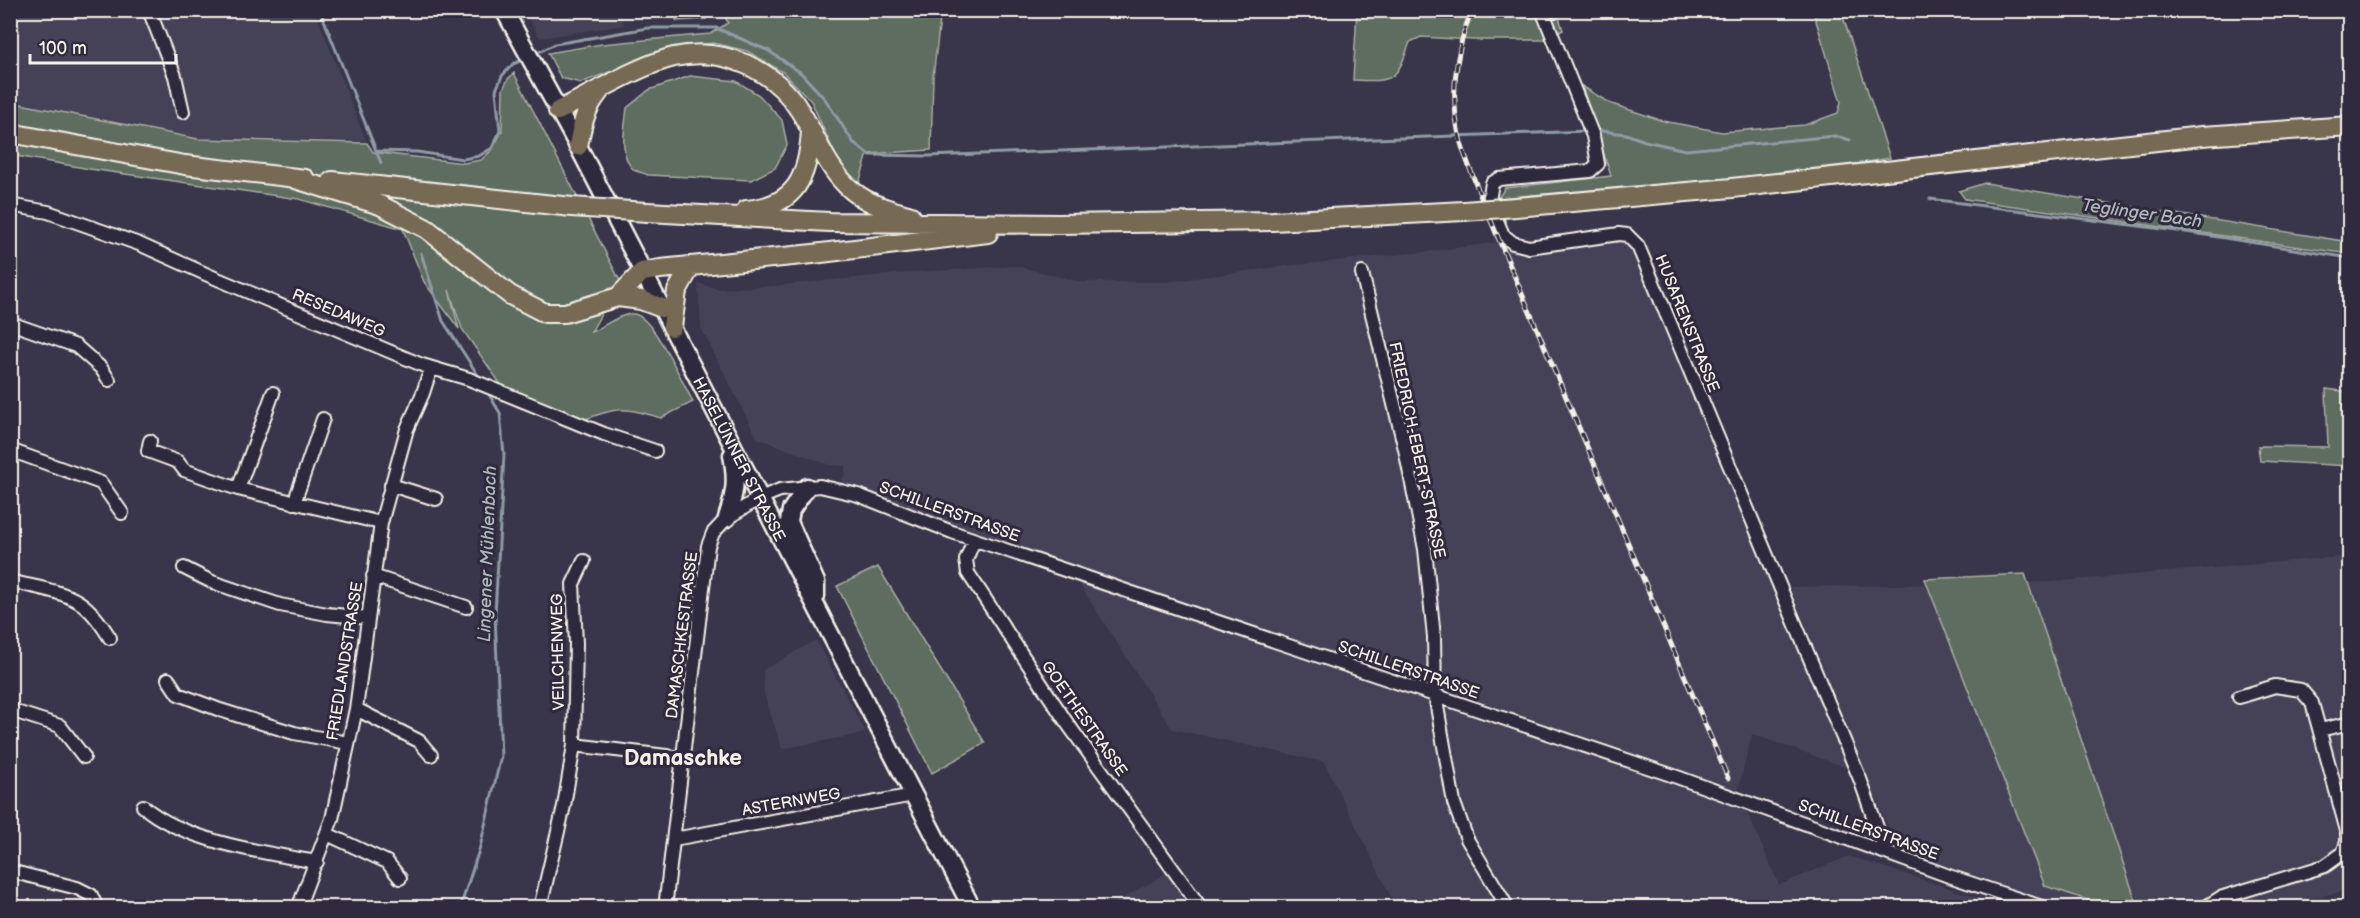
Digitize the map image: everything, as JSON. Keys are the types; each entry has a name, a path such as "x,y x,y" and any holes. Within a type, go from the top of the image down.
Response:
{"main road":[{"path":"558,111 653,64 675,57 701,54 728,57 749,65 785,89 832,168 860,197 891,212 939,224"},
{"path":"578,146 584,114 589,104 603,89"},
{"path":"10,133 185,165 295,179 572,207 829,222 1058,224 1320,219 1516,207 1743,187 2202,136 2349,126"},
{"path":"693,214 761,209 787,196 798,186 806,171 811,131"},
{"path":"295,179 380,205 427,229 510,295 545,313 565,313 618,297 640,300 662,308"},
{"path":"618,297 642,272 914,243 1058,224"},
{"path":"672,327 677,291 691,266"}],"street":[{"path":"149,10 175,76 183,111"},
{"name":"HASELÜNNER STRASSE","path":"504,10 578,146 972,908"},
{"name":"HUSARENSTRASSE","path":"1542,10 1593,136 1598,164 1590,171 1499,179 1492,183 1489,201 1503,235 1513,243 1529,247 1619,234 1627,235 1638,246 1860,778 1886,853"},
{"name":"RESEDAWEG","path":"10,204 48,212 139,244 431,368 471,380 604,434 655,451"},
{"name":"FRIEDRICH-EBERT-STRASSE","path":"1362,273 1405,449 1425,549 1434,637 1435,695 1454,804 1467,839 1507,907"},
{"path":"10,323 76,346 101,368 109,380"},
{"name":"FRIEDLANDSTRASSE","path":"298,908 327,834 356,709 381,523 407,429 431,368"},
{"path":"238,489 273,393"},
{"path":"294,503 323,419"},
{"path":"727,518 736,490 728,437"},
{"path":"150,441 148,451 178,462 184,470 238,489 381,523"},
{"path":"10,450 101,483 122,513"},
{"path":"391,485 436,499"},
{"name":"SCHILLERSTRASSE","path":"760,498 780,490 820,486 852,493 974,540 1687,781 2045,908"},
{"path":"807,487 789,515 798,545 816,582 817,609"},
{"name":"DAMASCHKESTRASSE","path":"665,908 708,546 713,533 727,518 760,498"},
{"name":"GOETHESTRASSE","path":"974,540 966,560 968,573 1067,723 1201,908"},
{"name":"VEILCHENWEG","path":"540,908 564,806 574,745 576,643 573,584 584,561"},
{"path":"184,568 212,582 280,604 327,614 368,618"},
{"path":"373,576 466,607"},
{"path":"10,581 50,591 79,602 100,622 110,638"},
{"path":"168,679 178,694 220,710 294,733 348,743"},
{"path":"2204,908 2220,898 2325,866 2343,853 2347,842 2347,831 2312,703 2301,690 2275,686 2239,697"},
{"path":"356,709 419,741 431,755"},
{"path":"10,710 60,726 84,757"},
{"path":"2320,730 2349,723"},
{"path":"574,745 683,758"},
{"name":"ASTERNWEG","path":"674,839 914,795"},
{"path":"143,806 155,817 220,843 317,862"},
{"path":"327,834 387,862 400,878"},
{"path":"10,871 32,874 77,888 91,896 97,908"}],"shaded area":[{"path":"92,10 315,11 366,141 198,138 11,101 10,11 56,11 57,13"},
{"path":"524,11 618,11 625,25 540,38"},
{"path":"1625,239 1638,252 1848,768 1752,734 1738,791 1779,885 1849,856 2007,907 1396,907 1324,762 1172,729 1078,582 838,488 845,474 845,466 829,465 757,438 701,328 698,283 718,289 1015,266 1082,282 1166,282 1498,242 1515,247"},
{"path":"2349,556 2349,890 2273,907 2066,907 1897,849 1790,587 2050,582"},
{"path":"816,640 866,733 782,749 764,693 763,670"},
{"path":"1167,873 1192,907 1107,907"},
{"path":"2349,899 2349,907 2312,907"}],"green space":[{"path":"671,11 701,11 706,19 677,21"},
{"path":"722,11 941,11 933,77 931,150 868,154 859,183 839,163 811,101 783,72 747,51 714,43 673,47 581,83 561,78 548,53 602,44 710,34 728,23"},
{"path":"1357,11 1557,11 1563,30 1543,40 1421,37 1410,42 1401,65 1392,76 1378,80 1353,80"},
{"path":"1813,11 1841,11 1890,158 1744,178 1498,198 1505,188 1611,176 1582,86 1609,103 1663,121 1722,132 1805,125 1838,113 1841,102"},
{"path":"514,73 620,281 591,332 629,314 642,318 659,338 693,402 661,418 621,410 581,421 504,389 462,329 449,290 459,329 424,282 403,229 299,199 90,169 11,155 10,102 198,139 367,143 373,152 464,163 481,160 492,150 502,131 503,89"},
{"path":"690,76 736,81 759,95 782,120 787,145 775,168 751,180 648,175 634,170 629,164 624,149 627,108 649,90"},
{"path":"1985,183 2349,242 2349,254 1965,199 1959,191"},
{"path":"2326,389 2349,392 2349,466 2260,461 2258,446 2328,447"},
{"path":"878,567 985,743 932,773 837,586"},
{"path":"2025,574 2138,907 2109,907 2045,886 1925,579"}],"waterway":[{"name":"Lingener Mühlenbach","path":"320,10 381,163"},
{"path":"533,55 555,44 648,28 716,28 769,51 801,73 825,99 853,142 869,155 928,156 1587,131"},
{"path":"377,151 417,152 463,159 479,156 492,148 500,131 496,90 502,76 513,64 525,59"},
{"path":"1594,130 1626,134 1645,141 1686,150 1835,136 1850,140"},
{"name":"Teglinger Bach","path":"1930,199 2193,233 2350,258"},
{"name":"Lingener Mühlenbach","path":"421,253 443,321 481,380"},
{"name":"Lingener Mühlenbach","path":"460,908 480,847 501,756 495,614 504,455 500,413 487,391"}],"railway":[{"path":"1472,10 1461,42 1456,75 1455,109 1463,149 1480,195 1728,778"}],"district":[{"name":"Damaschke","path":"683,757"}]}
